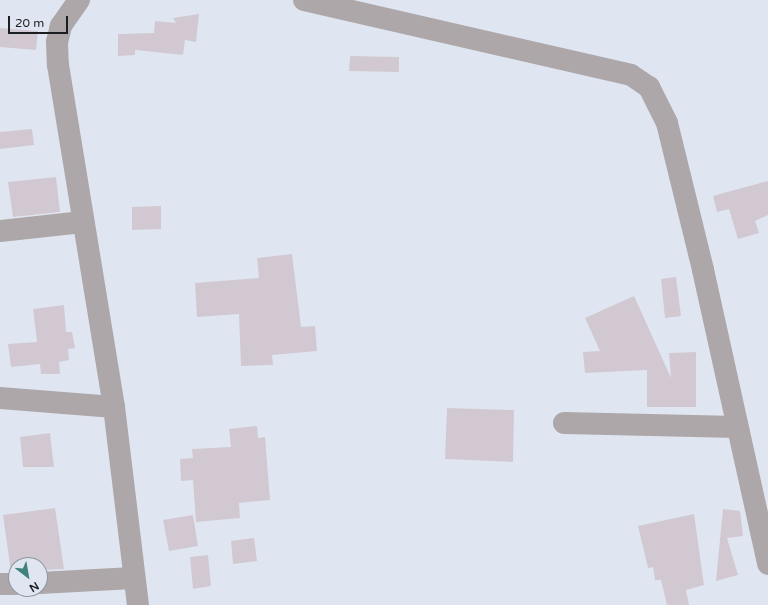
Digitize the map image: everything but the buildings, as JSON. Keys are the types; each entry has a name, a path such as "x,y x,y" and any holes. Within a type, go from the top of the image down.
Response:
{"street":[{"path":"79,0 61,26 57,42 58,65 114,407 133,578 138,605"},
{"path":"304,0 631,75 649,87 666,123 703,270 768,564"},
{"path":"0,231 83,222"},
{"path":"0,398 114,407"},
{"path":"564,423 737,427"},
{"path":"48,582 133,578"}]}
